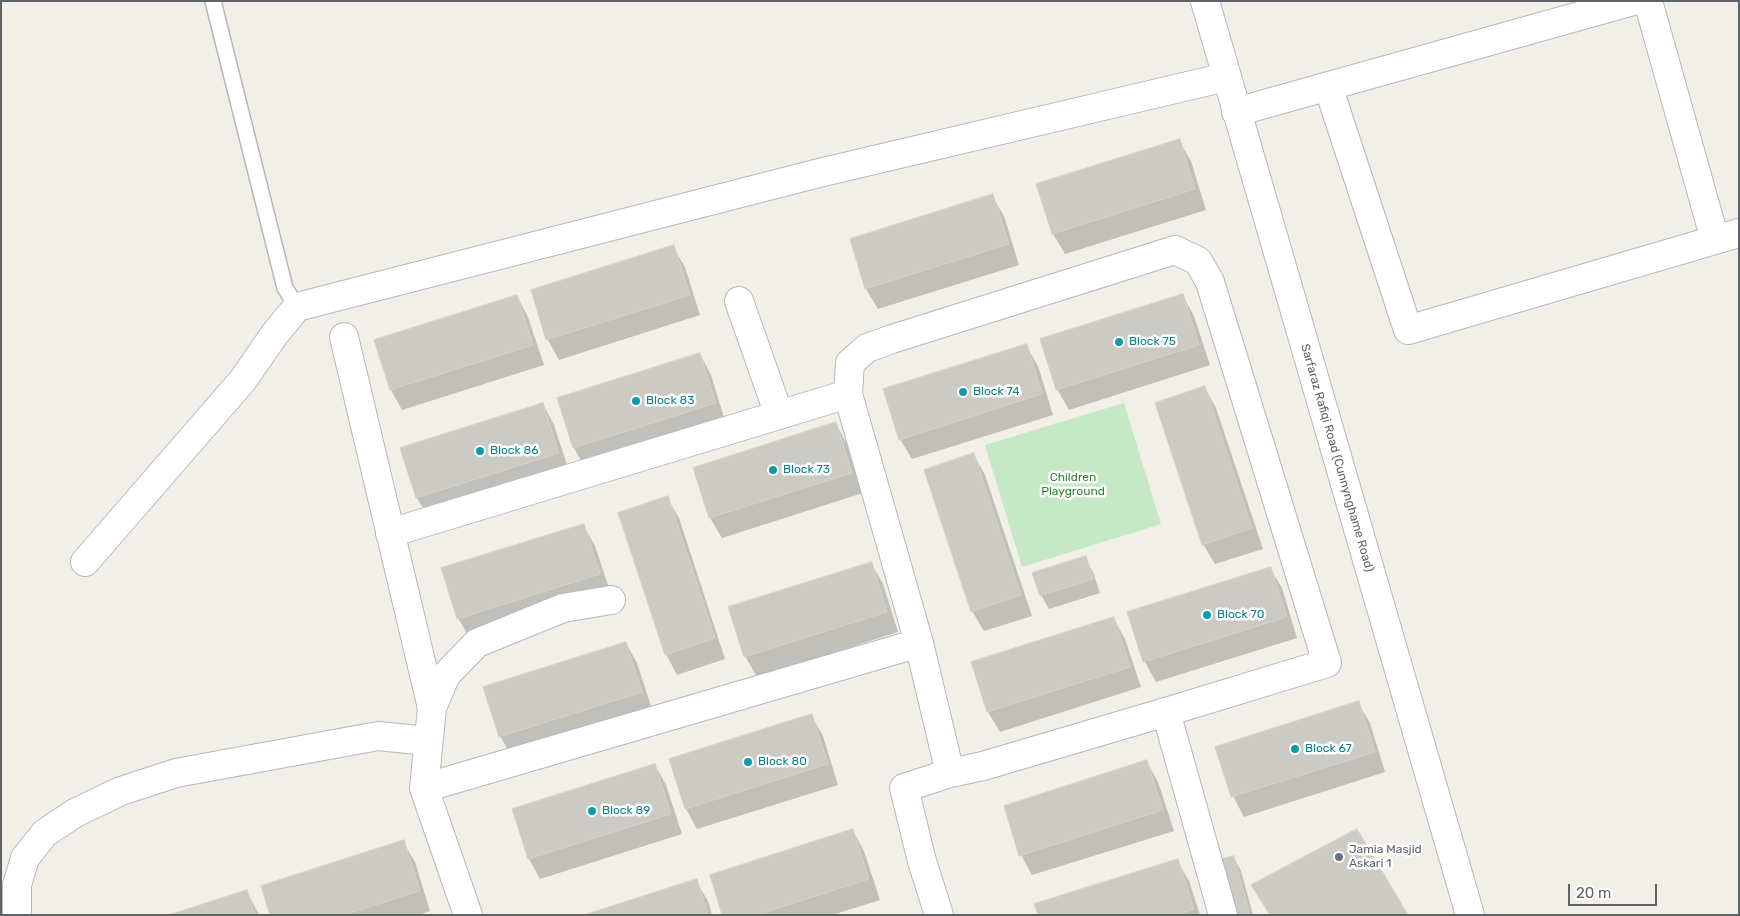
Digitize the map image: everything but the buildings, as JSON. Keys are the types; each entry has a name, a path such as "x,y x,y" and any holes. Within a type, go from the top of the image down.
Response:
{"street":[{"name":"Sarfaraz Rafiqi Road (Cunnynghame Road)","path":"1205,1 1470,915"},
{"path":"1236,112 1633,1"},
{"path":"1328,86 1408,330 1727,237 1648,1"},
{"path":"85,562 237,387 274,335 297,307 809,176 1226,77"},
{"path":"939,915 922,860 904,788 1327,663 1210,282 1198,260 1175,250 892,339 867,348 850,363 848,394 919,643 950,773"},
{"path":"738,301 780,415"},
{"path":"344,337 432,708"},
{"path":"390,533 848,394"},
{"path":"468,915 424,788 432,708 446,675 477,643 563,608 612,600"},
{"path":"424,788 919,643"},
{"path":"1166,712 1223,915"},
{"path":"17,915 17,885 25,858 45,833 75,813 121,791 176,772 378,736 428,742"}],"lane":[{"path":"213,1 285,288 297,307"}],"green space":[{"name":"Children Playground","path":"1124,403 1161,524 1022,567 985,445"}],"place":[{"name":"Block 75","path":"1119,342"},
{"name":"Block 74","path":"963,392"},
{"name":"Block 83","path":"636,401"},
{"name":"Block 86","path":"480,451"},
{"name":"Block 73","path":"773,470"},
{"name":"Block 70","path":"1207,615"},
{"name":"Block 67","path":"1295,749"},
{"name":"Block 80","path":"748,762"},
{"name":"Block 89","path":"592,811"},
{"name":"Jamia Masjid Askari 1","path":"1339,857"}]}
